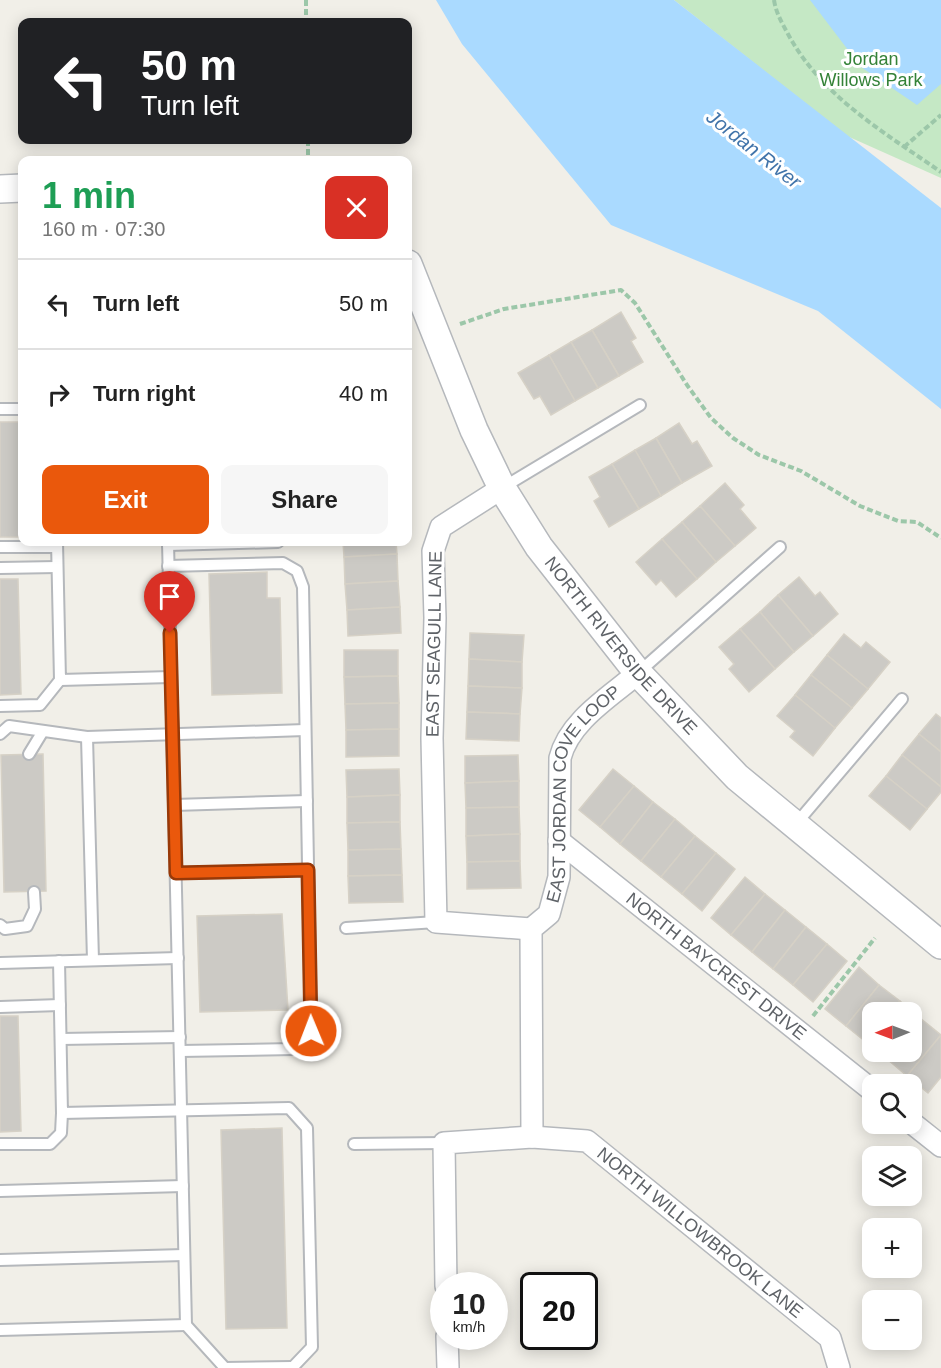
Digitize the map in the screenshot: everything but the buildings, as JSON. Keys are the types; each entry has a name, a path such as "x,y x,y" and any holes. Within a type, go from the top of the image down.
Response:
{"street":[{"path":"0,189 18,188"},
{"name":"NORTH RIVERSIDE DRIVE","path":"412,274 474,430 502,488 539,547 638,673 737,777 941,945"},
{"name":"EAST SEAGULL LANE","path":"436,922 432,738 435,618 432,551 441,527 502,488"},
{"name":"EAST JORDAN COVE LOOP","path":"532,1137 531,929 549,914 559,877 558,786 563,746 583,719 638,673"},
{"name":"NORTH BAYCREST DRIVE","path":"559,841 862,1082"},
{"path":"436,922 531,929"},
{"path":"922,1131 941,1146"},
{"name":"NORTH WILLOWBROOK LANE","path":"444,1143 532,1137 587,1141 830,1338 839,1368"},
{"path":"444,1143 446,1272"},
{"path":"447,1350 448,1368"}],"lane":[{"name":"EAST SEAGULL LANE","path":"502,488 640,405"},
{"path":"0,409 18,409"},
{"path":"0,547 19,546"},
{"path":"0,706 40,705 60,680 57,546"},
{"path":"62,1113 181,1110 289,1108 307,1128 312,1347 292,1368 225,1368 186,1325 184,1255 181,1110 180,1037 168,546"},
{"path":"638,673 780,547"},
{"path":"168,566 283,563 297,571 303,586 311,1031 294,1049 180,1051"},
{"path":"0,568 57,567"},
{"path":"60,680 171,677"},
{"path":"795,825 902,699"},
{"path":"0,734 9,726 87,737 305,730"},
{"path":"29,754 43,731"},
{"path":"87,737 93,960"},
{"path":"174,804 307,801"},
{"path":"176,873 308,870"},
{"path":"0,925 5,929 27,926 35,909 34,892"},
{"path":"346,928 436,922"},
{"path":"0,963 178,958"},
{"path":"0,1144 50,1144 60,1133 62,1113 60,961"},
{"path":"0,1007 60,1005"},
{"path":"61,1039 180,1037"},
{"name":"NORTH WILLOWBROOK LANE","path":"354,1144 444,1143"},
{"path":"0,1191 183,1186"},
{"path":"0,1260 184,1255"},
{"path":"0,1330 186,1325"}],"path":[{"path":"306,0 306,18"},
{"path":"774,0 775,9 801,57 844,102 941,172"},
{"path":"904,147 941,115"},
{"path":"460,324 504,309 621,290 635,303 687,386 711,418 733,438 759,455 801,471 860,506 898,521 917,522 935,531 941,538"},
{"path":"809,1022 875,938"}],"green space":[{"name":"Jordan Willows Park","path":"674,0 941,0 941,178 847,136"}],"water":[{"name":"Jordan River","path":"436,0 674,0 941,208 941,409 818,311 611,225 462,44"},
{"path":"810,0 941,0 941,84 917,105 861,67"}],"route":[{"path":"170,633 176,873 308,870 311,1031"}]}
